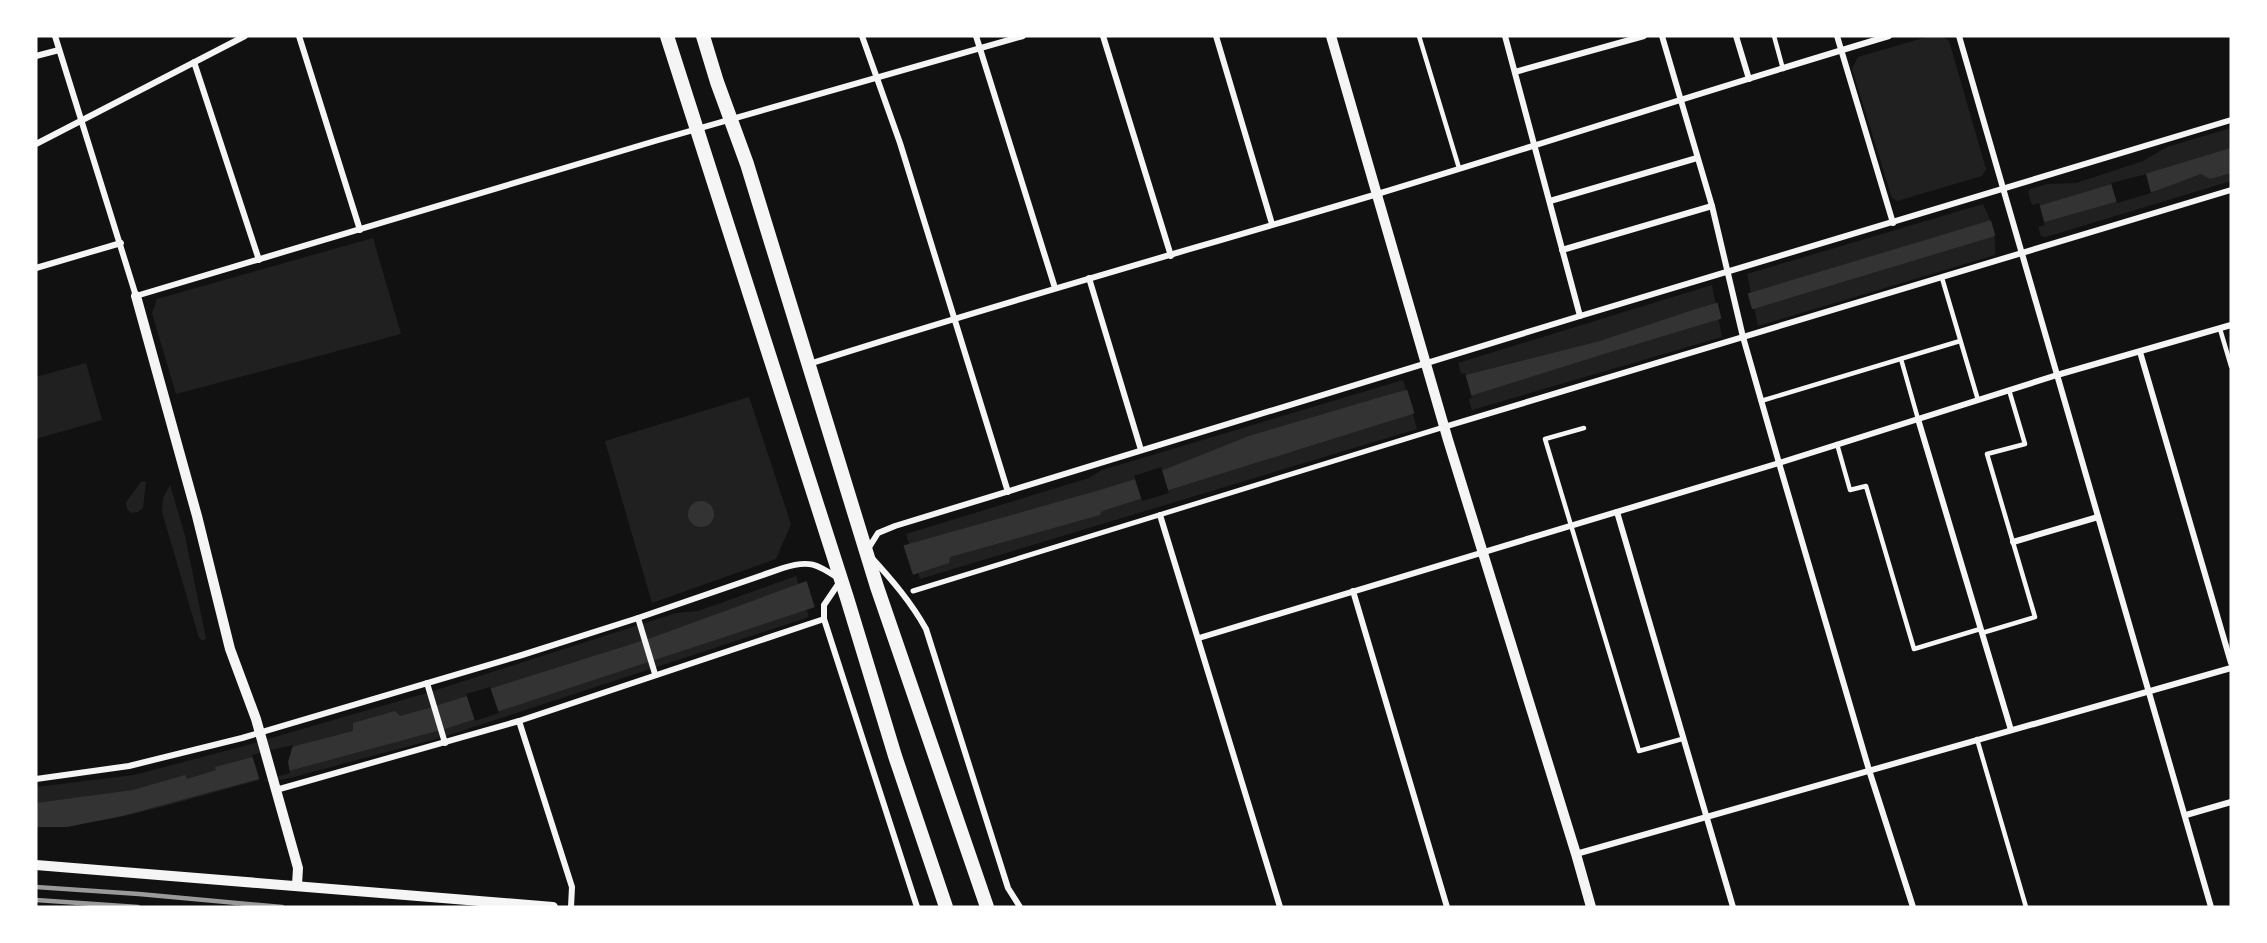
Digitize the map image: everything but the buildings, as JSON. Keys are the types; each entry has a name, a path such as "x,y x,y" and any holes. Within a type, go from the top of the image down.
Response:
{"highway":[{"path":"667,36 835,573 847,598 895,756 946,907"},
{"path":"703,36 747,164 877,587 987,907"}],"street":[{"path":"55,36 121,243 197,516 230,649 266,751 298,868 297,885"},
{"path":"36,144 245,36"},
{"path":"299,36 360,230"},
{"path":"862,36 900,142 1008,492"},
{"path":"976,36 1055,288"},
{"path":"136,296 730,120 1023,36"},
{"path":"1103,36 1171,256"},
{"path":"1216,36 1272,224"},
{"path":"1331,36 1444,427 1591,907"},
{"path":"1505,36 1580,316"},
{"path":"1515,72 1644,36"},
{"path":"1662,36 1712,206 1743,337 1761,401 1869,770 1912,907"},
{"path":"1736,36 1749,79"},
{"path":"1837,36 1893,223"},
{"path":"808,364 1055,288 1171,256 1376,194 1889,36"},
{"path":"1959,36 2211,907"},
{"path":"36,56 59,50"},
{"path":"194,62 259,260"},
{"path":"1020,907 1008,888 926,628 914,607 868,555 870,544 881,531 1580,316 2231,120"},
{"path":"1550,201 1697,158"},
{"path":"913,591 1444,427 2231,190"},
{"path":"1562,250 1712,206"},
{"path":"36,268 121,243"},
{"path":"1089,278 1141,450"},
{"path":"1199,638 1779,463 2057,375 2231,325"},
{"path":"2140,351 2231,663"},
{"path":"1918,419 2011,730"},
{"path":"1617,512 1733,907"},
{"path":"1160,515 1280,907"},
{"path":"2013,542 2098,517"},
{"path":"36,779 129,766 260,732 638,618 799,563 812,564 835,573 824,605 824,619 917,907"},
{"path":"1353,591 1447,907"},
{"path":"638,618 655,674"},
{"path":"276,790 519,721 824,619"},
{"path":"1576,854 2231,668"},
{"path":"427,683 445,742"},
{"path":"519,721 572,887 571,907"},
{"path":"2186,815 2231,802"},
{"path":"36,865 553,907"}],"lane":[{"path":"1419,36 1459,168"},
{"path":"1774,36 1783,69"},
{"path":"1942,278 1977,400"},
{"path":"2220,328 2231,366"},
{"path":"1761,401 1960,341"},
{"path":"1901,359 1918,419"},
{"path":"1837,444 1850,490 1866,486 1914,649 2035,617 1987,454 2025,444 2009,390"},
{"path":"1584,428 1545,439 1639,751 1682,739"},
{"path":"1977,739 2026,907"}],"shaded area":[{"path":"1930,36 1942,36 1949,41 1986,169 1982,176 1897,201 1892,198 1852,69 1858,57"},
{"path":"2231,128 2231,181 2046,237 2041,236 2028,192 2030,189 2047,184 2076,183 2143,161 2167,147"},
{"path":"2231,148 2231,173 2210,179 2201,174 2158,190 1995,236 1604,354 1102,511 1100,515 950,557 949,563 448,728 122,816 67,827 36,827 36,803 133,790 185,775 187,779 216,770 215,767 353,731 353,723 395,711 400,716 426,709 651,638 905,545 1161,471 1249,436 1391,394 1600,341 1696,309"},
{"path":"1983,204 1993,229 1995,255 1758,326 1747,274"},
{"path":"373,238 401,334 176,394 152,313 157,299"},
{"path":"1712,285 1722,337 1472,410 1458,363"},
{"path":"86,363 102,420 36,439 36,377"},
{"path":"1403,380 1417,429 920,579 906,534 1089,478 1102,470"},
{"path":"749,397 791,524 776,559 652,603 605,441"},
{"path":"146,481 143,508 131,513 127,509 126,502 141,482"},
{"path":"170,485 185,536 206,639 202,640 199,638 162,512 163,498"},
{"path":"701,501 710,505 714,514 710,523 701,527 692,523 688,514 692,505"},
{"path":"796,576 809,617 443,737 290,778 274,781 259,780 121,817 36,827 36,787 134,775 244,746 430,692 676,613 698,611"}],"pier":[{"path":"2146,174 2151,193 2117,203 2111,183"},
{"path":"2039,203 2045,225 1996,238 1990,217"},
{"path":"1747,291 1753,313 1722,321 1717,300"},
{"path":"1465,373 1472,398 1415,415 1407,389"},
{"path":"1161,467 1169,493 1142,501 1134,476"},
{"path":"903,544 913,575 815,608 806,579"},
{"path":"490,687 499,713 475,721 466,694"},
{"path":"293,745 288,762 290,773 260,781 252,755"}],"railway":[{"path":"36,887 282,907"},
{"path":"36,900 138,907"}]}
